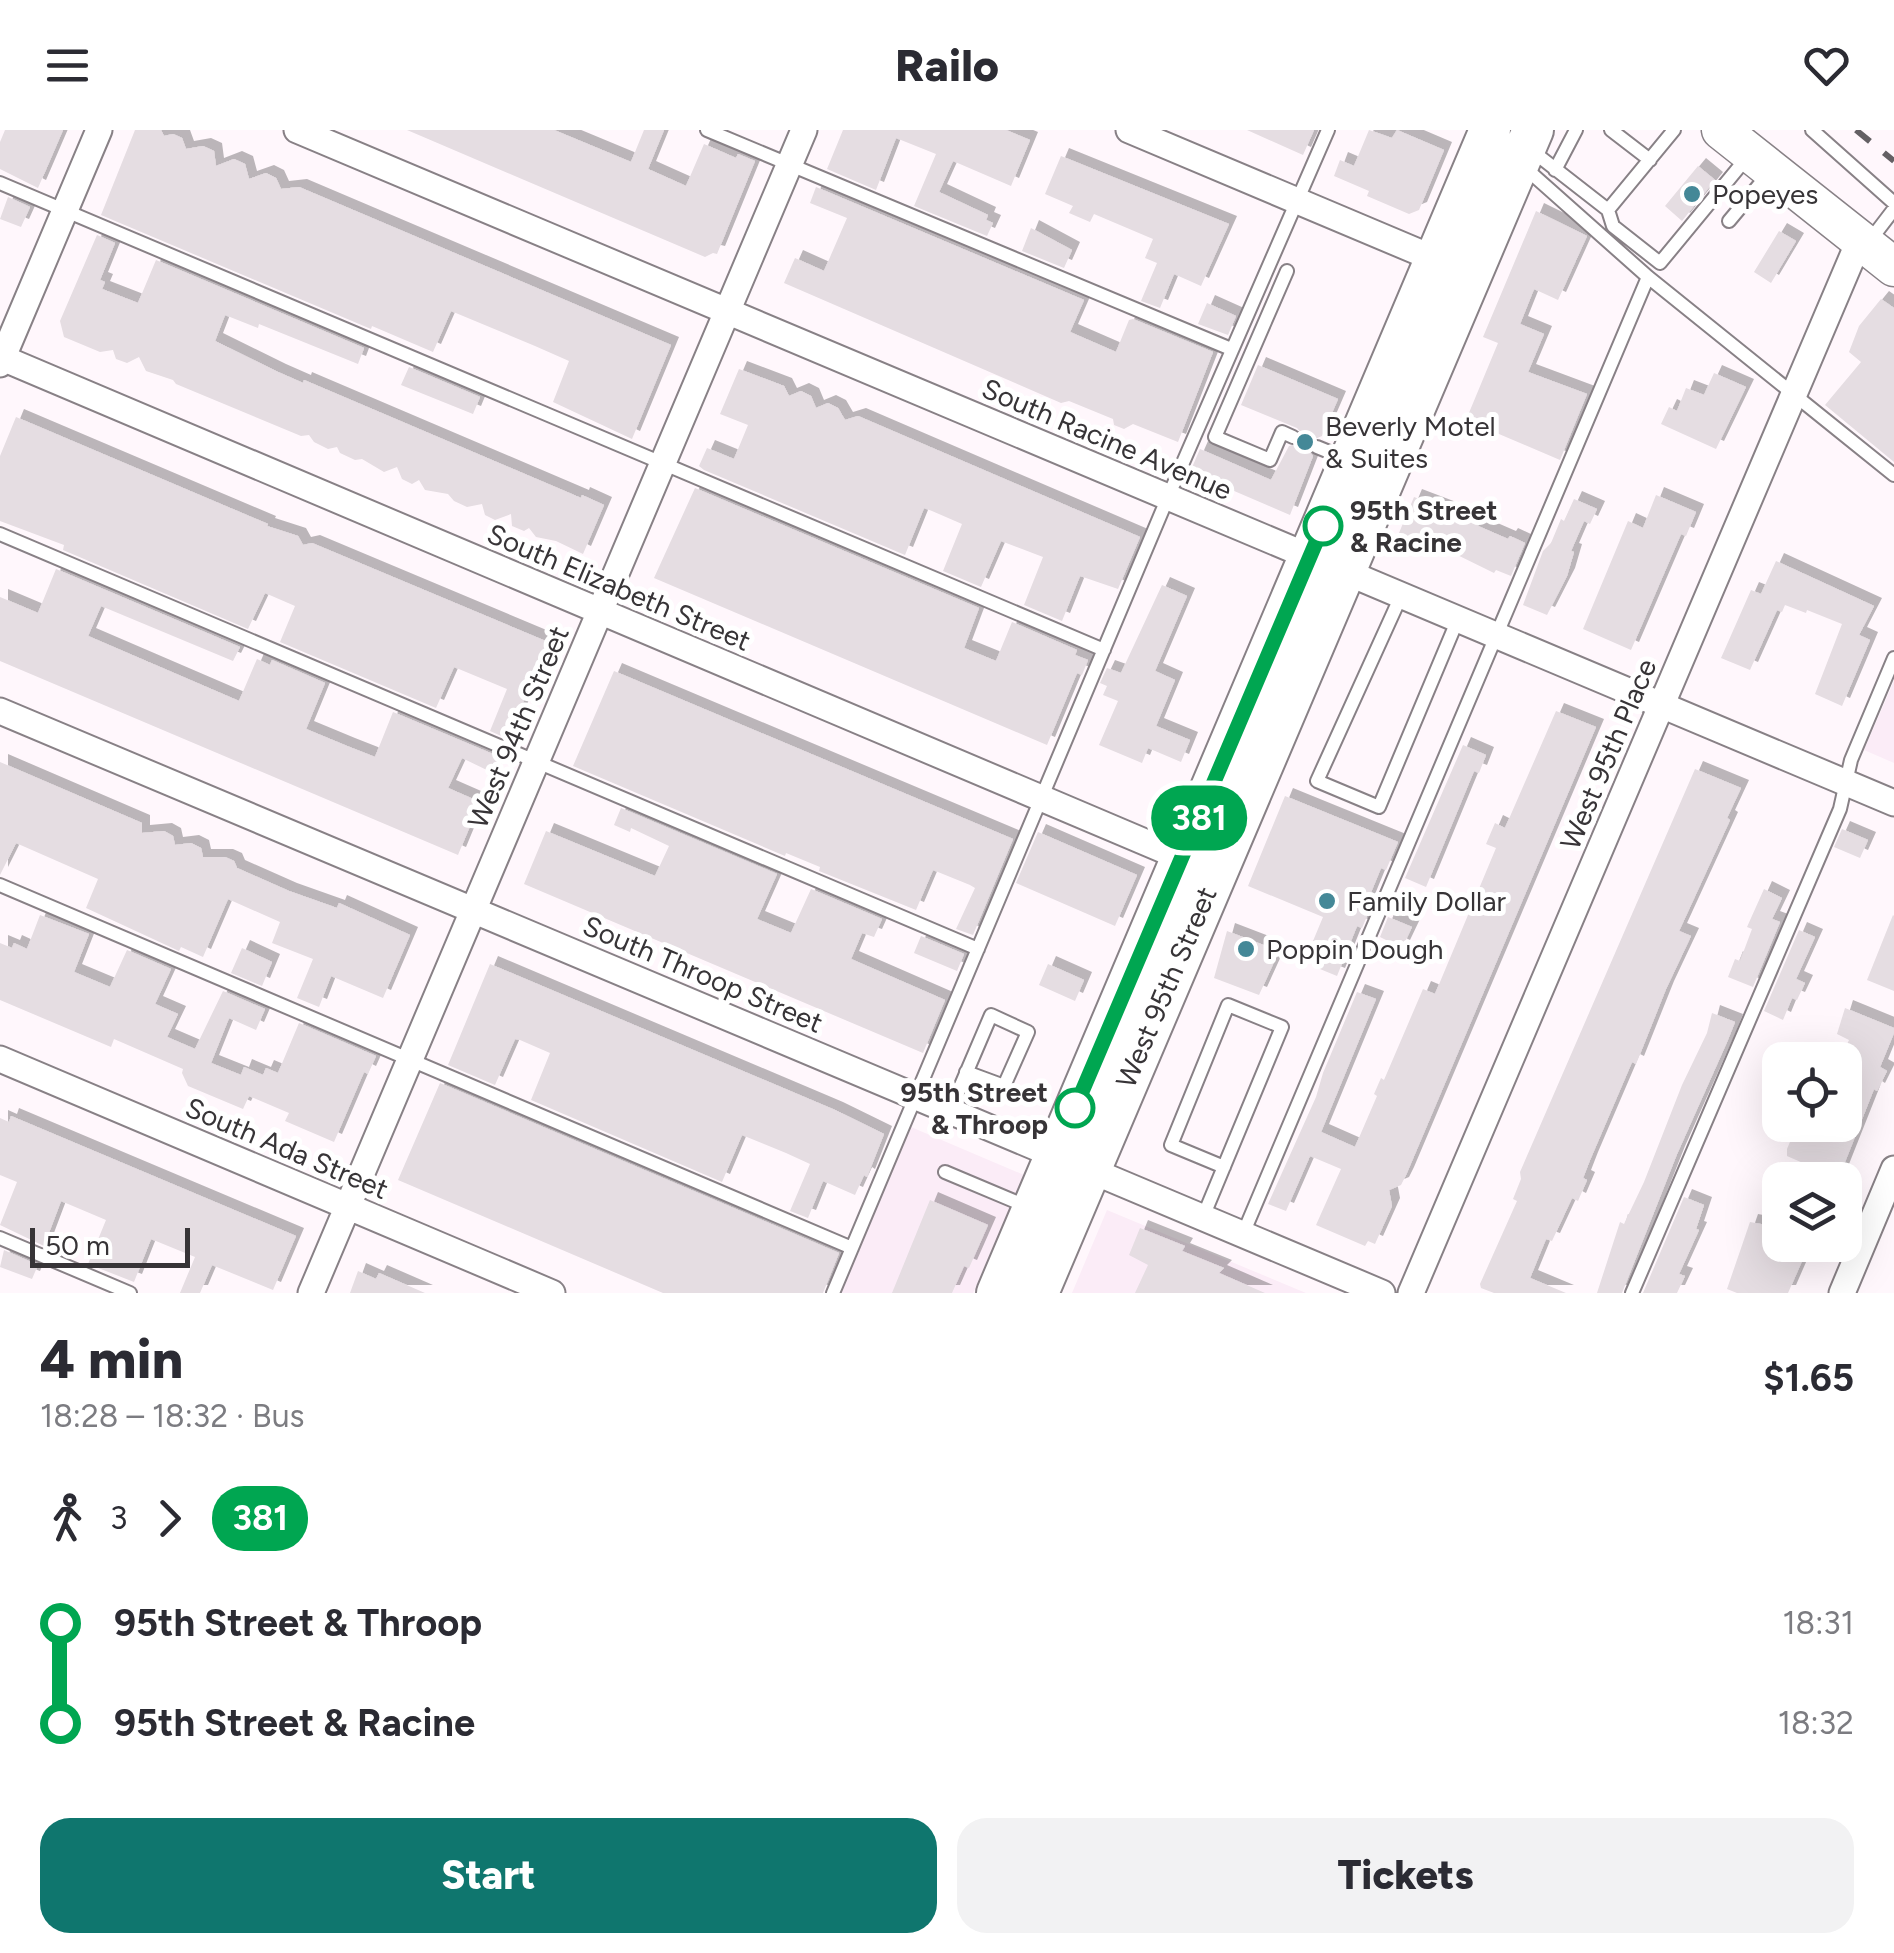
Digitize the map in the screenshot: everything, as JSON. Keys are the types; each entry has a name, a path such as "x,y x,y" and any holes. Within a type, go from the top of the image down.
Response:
{"main road":[{"path":"1721,130 1874,250"},
{"name":"West 95th Street","path":"1328,564 1334,454 1525,148"},
{"name":"West 95th Street","path":"1038,1293 1072,1162 1454,267"},
{"name":"West 95th Street","path":"997,1293 1033,1209 1072,1162"}],"street":[{"path":"1,360 99,130"},
{"name":"South Racine Avenue","path":"297,130 1894,803"},
{"name":"West 94th Street","path":"310,1293 804,130"},
{"path":"1129,130 1454,267"},
{"name":"West 95th Place","path":"1411,1293 1794,394 1874,250"},
{"name":"South Elizabeth Street","path":"1,360 1198,865"},
{"name":"South Throop Street","path":"0,711 1382,1293"},
{"name":"South Ada Street","path":"0,1059 552,1293"},
{"path":"1842,1293 1894,1169"}],"lane":[{"path":"707,130 1231,349"},
{"path":"833,1293 1168,497 1328,130"},
{"path":"1525,148 1576,130"},
{"path":"1611,130 1650,160"},
{"path":"1608,210 1674,130"},
{"path":"1812,130 1894,206 1874,250"},
{"path":"1525,148 1608,210 1613,226 1660,263 1761,162"},
{"path":"1525,148 1648,277 1894,475"},
{"path":"1729,221 1761,162"},
{"path":"0,183 1104,650"},
{"path":"1287,271 1215,437 1270,460 1282,432 1294,437"},
{"path":"1243,1234 1648,277"},
{"path":"0,534 978,949"},
{"path":"1402,596 1316,781 1332,788 1379,807 1458,619"},
{"path":"1632,1293 1840,808 1854,751 1894,658"},
{"path":"0,886 852,1248"},
{"path":"1202,1217 1224,1168 1282,1028 1228,1006 1171,1145 1224,1168"},
{"path":"950,1111 966,1072 991,1015 1028,1032 1004,1086 966,1072"},
{"path":"945,1172 1033,1209"},
{"path":"0,1238 130,1293"}],"shaded area":[{"path":"1894,681 1894,763 1864,750"},
{"path":"911,1127 1024,1175 973,1293 841,1293"},
{"path":"1107,1210 1306,1293 1072,1293"}],"building":[{"path":"5,130 63,130 38,188 0,169 0,142"},
{"path":"135,130 173,134 182,138 186,149 203,146 214,151 216,166 234,159 245,164 249,179 266,173 276,178 281,189 299,187 671,345 632,439 553,402 569,361 535,346 451,311 433,352 101,215"},
{"path":"407,130 554,130 631,162 644,130 664,130 648,169 686,186 704,144 736,158 738,154 755,161 717,254 705,257"},
{"path":"843,130 1006,130 1030,140 1011,186 953,161 939,192 988,215 986,220 993,223 987,236 914,206 936,154 896,138 876,190 827,169"},
{"path":"1247,130 1314,130 1303,155"},
{"path":"1369,130 1392,138 1397,130 1444,150 1419,210 1409,214 1334,176 1340,160 1354,166"},
{"path":"1061,156 1229,224 1201,286 1174,274 1160,308 1141,301 1157,263 1145,258 1153,239 1094,214 1090,222 1069,213 1073,206 1045,194"},
{"name":"Popeyes","path":"1698,166 1715,180 1682,221 1665,206"},
{"path":"816,187 1084,300 1070,332 1116,352 1129,320 1133,319 1213,352 1178,442 1133,424 1124,429 1114,425 1113,419 1069,401 1061,403 784,283 795,258 824,271 847,218 810,203"},
{"path":"8,197 30,207 21,227 0,219"},
{"path":"1536,211 1587,236 1558,300 1534,289 1520,324 1544,334 1528,372 1587,394 1560,460 1466,420 1498,343 1483,337"},
{"path":"1031,228 1072,250 1064,268 1022,251"},
{"path":"1779,231 1796,241 1771,283 1754,272"},
{"path":"97,235 115,243 100,280 105,282 102,289 138,303 156,260 364,348 358,364 259,324 258,328 225,315 215,341 303,383 304,380 604,505 583,554 556,541 536,537 529,528 524,531 512,526 511,514 495,520 485,515 482,504 467,507 448,494 425,490 419,480 412,484 402,479 397,467 384,472 362,459 340,453 337,447 328,449 309,435 301,436 146,371 139,357 127,363 116,359 113,350 100,352 64,337 60,321"},
{"path":"1881,299 1894,308 1894,462 1825,405 1861,362 1849,352 1859,326"},
{"path":"1207,303 1236,316 1228,335 1198,324"},
{"name":"Beverly Motel & Suites","path":"1258,365 1338,399 1322,436 1308,442 1307,449 1313,456 1290,515 1190,472 1200,449 1271,480 1289,446 1302,442 1303,435 1297,428 1241,405"},
{"path":"409,367 480,397 473,414 401,385"},
{"path":"739,369 784,386 789,396 801,391 811,396 816,408 828,403 838,408 845,420 858,416 1140,537 1118,589 1080,576 1062,621 1024,605 1043,557 1001,541 981,587 943,571 962,524 932,511 924,508 905,555 704,470 699,466 707,448 734,459 748,425 720,414"},
{"path":"1714,373 1746,387 1716,449 1661,424 1669,407 1677,411 1686,388 1704,395"},
{"path":"16,417 298,536 303,545 312,543 548,642 508,739 490,731 507,689 454,667 436,708 280,642 295,606 265,593 248,629 63,550 64,545 0,521 0,456"},
{"path":"695,488 979,608 964,648 996,661 1012,622 1077,650 1075,655 1088,660 1082,675 1077,673 1047,745 654,578"},
{"path":"1656,495 1696,512 1686,536 1681,534 1631,650 1583,629 1628,521 1643,528"},
{"path":"1414,497 1525,543 1511,576 1496,570 1494,573 1435,544 1433,547 1399,533"},
{"path":"1574,499 1597,509 1590,524 1584,521 1571,551 1574,552 1567,576 1547,615 1523,605 1543,551"},
{"path":"1776,561 1874,606 1859,635 1870,640 1842,706 1815,694 1842,624 1807,610 1806,613 1785,605 1782,612 1777,610 1750,670 1721,658 1751,590 1761,594"},
{"path":"56,569 240,647 233,661 101,606 88,636 239,701 257,659 270,665 272,660 325,683 306,729 375,757 393,712 500,757 493,773 462,758 448,788 480,802 458,855 0,661 0,597 38,613"},
{"path":"1162,585 1187,596 1155,671 1175,680 1156,726 1190,740 1181,762 1148,748 1142,763 1099,745 1118,701 1103,695 1107,686 1100,683 1107,668 1121,673"},
{"path":"614,671 1013,839 973,935 956,929 975,888 970,885 933,870 916,910 573,766"},
{"path":"1556,711 1596,727 1406,1175 1401,1185 1389,1190 1392,1206 1375,1244 1368,1241 1365,1246 1316,1225 1341,1169 1310,1156 1286,1211 1268,1204 1357,992 1376,999 1321,1132 1355,1147 1377,1096 1374,1094 1381,1078 1384,1080 1423,989 1435,994 1496,848 1486,844 1495,823 1505,828"},
{"path":"1463,745 1486,755 1479,773 1474,771 1426,887 1405,878"},
{"path":"0,762 142,823 142,833 164,831 173,836 175,845 191,843 201,848 203,857 225,857 234,861 237,868 289,891 337,908 339,903 410,935 383,998 331,976 319,1007 297,998 313,959 272,943 280,922 228,899 203,957 181,947 179,951 86,908 98,879 16,843 0,875"},
{"path":"1695,769 1741,788 1679,931 1691,936 1590,1160 1578,1201 1572,1198 1552,1241 1546,1239 1530,1278 1566,1293 1494,1293 1481,1288 1517,1201 1513,1199 1520,1172"},
{"name":"Family Dollar","path":"1285,796 1398,842 1386,870 1381,868 1365,907 1370,909 1362,928 1357,926 1337,976 1315,967 1324,945 1313,941 1323,917 1248,886"},
{"path":"621,808 777,874 757,919 791,933 811,889 882,919 874,937 862,933 851,959 945,1000 923,1053 524,884 546,831 655,876 669,846 631,828 630,832 614,825"},
{"path":"1842,829 1868,840 1860,858 1834,847"},
{"path":"1038,832 1137,875 1115,926 1016,883"},
{"path":"1764,889 1782,898 1772,919 1780,922 1753,987 1728,977 1735,959 1740,961 1752,929 1747,927"},
{"path":"40,915 89,934 74,972 110,987 127,950 171,969 155,1004 178,1014 167,1037 195,1049 223,991 265,1009 256,1030 229,1018 211,1063 241,1075 244,1067 263,1075 266,1068 278,1073 299,1023 376,1056 368,1074 364,1072 334,1142 285,1121 289,1113 249,1096 243,1109 188,1086 183,1069 114,1039 111,1047 0,1000 0,943 12,948 14,943 27,949"},
{"path":"1894,916 1894,991 1867,980"},
{"path":"1388,917 1412,927 1402,948 1380,937"},
{"path":"1799,930 1815,937 1796,979 1805,983 1797,1000 1792,998 1783,1020 1764,1011"},
{"path":"1227,931 1279,951 1259,995 1214,978"},
{"path":"921,936 964,954 957,971 914,953"},
{"path":"242,948 272,962 262,986 231,973"},
{"path":"490,964 884,1134 867,1177 864,1175 855,1195 823,1181 808,1218 790,1211 810,1164 786,1153 742,1135 722,1182 531,1100 550,1053 520,1040 515,1039 495,1085 448,1065"},
{"path":"1048,964 1084,980 1075,1001 1039,985"},
{"path":"1845,1008 1894,1028 1880,1067 1887,1071 1877,1091 1874,1089 1862,1119 1862,1042 1848,1042 1837,1034"},
{"path":"1712,1013 1735,1022 1727,1042 1622,1293 1597,1293 1620,1222 1624,1224 1644,1182"},
{"path":"440,1083 839,1253 823,1293 663,1293 398,1180"},
{"path":"11,1116 296,1236 273,1290 212,1265 200,1293 180,1293 195,1257 151,1239 134,1282 88,1264 106,1220 61,1201 44,1246 0,1225 17,1182 0,1175 0,1118 9,1122"},
{"path":"1790,1142 1853,1142 1845,1162 1801,1162 1787,1156"},
{"path":"1684,1197 1704,1205 1696,1229 1699,1230 1679,1274 1685,1276 1677,1293 1643,1293"},
{"path":"930,1200 988,1225 969,1268 964,1266 952,1293 892,1293"},
{"path":"1750,1222 1762,1224 1762,1262 1802,1262 1788,1293 1737,1293 1727,1289"},
{"path":"1140,1228 1185,1246 1182,1251 1224,1268 1219,1273 1265,1293 1135,1293 1148,1265 1129,1255"},
{"path":"4,1250 38,1265 32,1279 0,1267"},
{"path":"358,1271 376,1279 379,1273 425,1293 350,1293"}],"railway":[{"path":"1856,130 1894,161"}],"bus line":[{"name":"381","path":"1075,1108 1323,526"}],"place":[{"name":"Popeyes","path":"1692,194"},
{"name":"Beverly Motel & Suites","path":"1305,442"},
{"name":"95th Street & Racine","path":"1323,526"},
{"name":"Family Dollar","path":"1327,901"},
{"name":"Poppin Dough","path":"1246,949"},
{"name":"95th Street & Throop","path":"1075,1108"}]}
